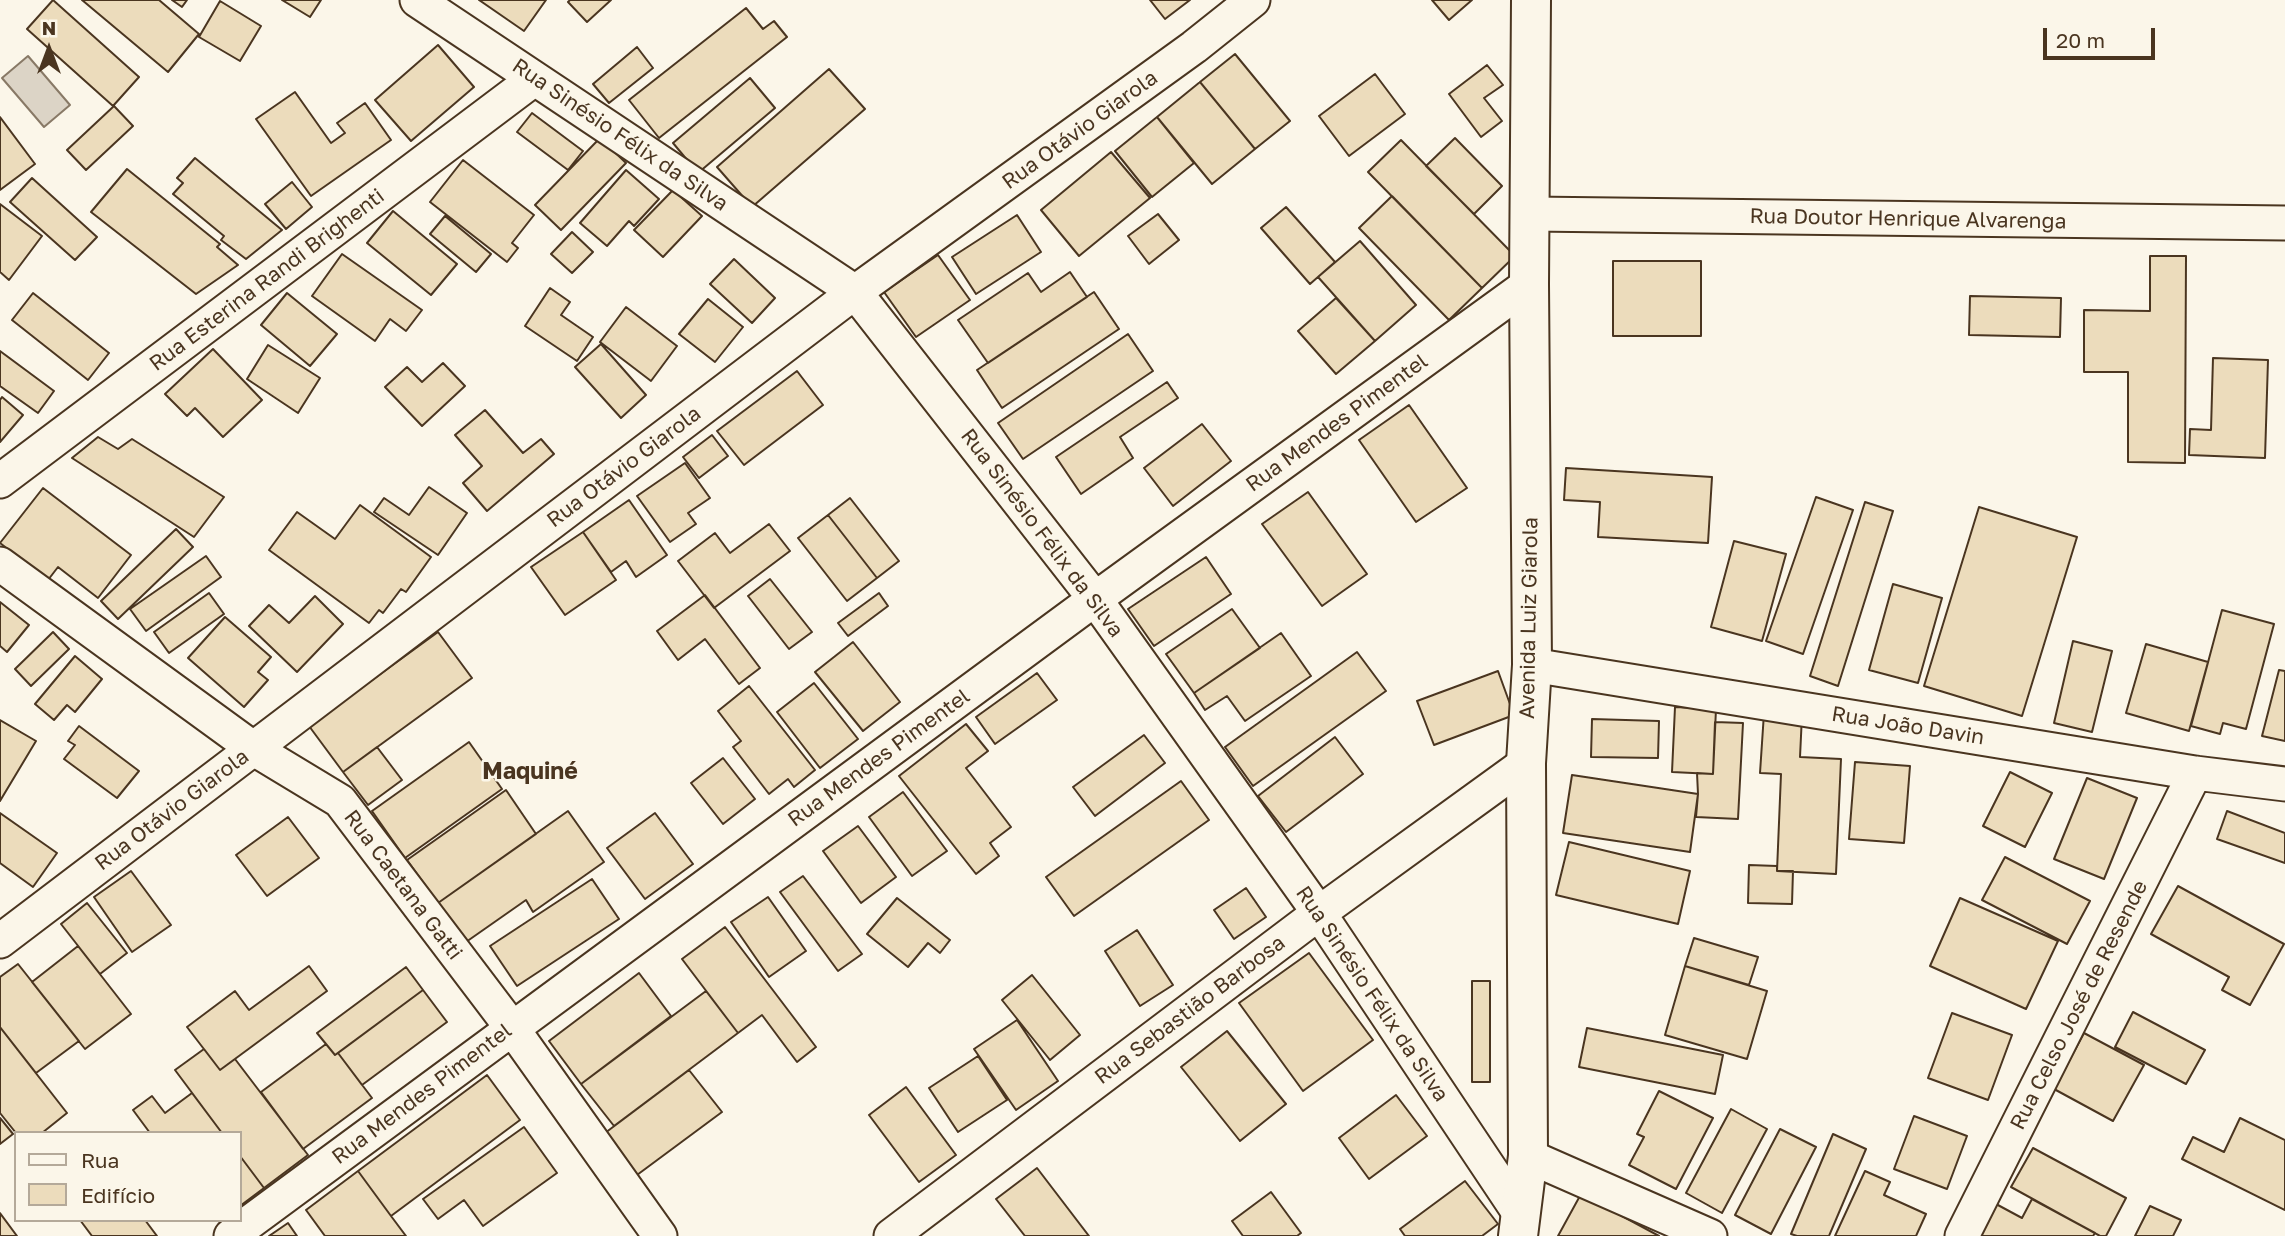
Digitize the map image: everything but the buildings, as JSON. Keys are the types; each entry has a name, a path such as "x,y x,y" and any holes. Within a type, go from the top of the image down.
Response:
{"street":[{"name":"Rua Sinésio Félix da Silva","path":"417,0 855,292 1095,599 1318,913 1519,1225"},
{"name":"Rua Otávio Giarola","path":"0,941 855,292 1194,47 1253,0"},
{"name":"Avenida Luiz Giarola","path":"1519,1225 1528,1156 1525,763 1532,665 1529,284 1531,0"},
{"name":"Rua Esterina Randi Brighenti","path":"0,481 534,79"},
{"name":"Rua Doutor Henrique Alvarenga","path":"1531,214 2285,223"},
{"name":"Rua Mendes Pimentel","path":"231,1236 1095,599 1529,284"},
{"name":"Rua Caetana Gatti","path":"0,564 254,748 340,801 512,1028 660,1236"},
{"name":"Rua João Davin","path":"1532,665 2195,773 2285,784"},
{"name":"Rua Sebastião Barbosa","path":"891,1236 1318,913 1525,763"},
{"name":"Rua Celso José de Resende","path":"1962,1236 2195,773"},
{"path":"1528,1156 1710,1236"}],"shaded area":[{"path":"28,56 70,105 44,127 2,78"}],"district":[{"name":"Maquiné","path":"530,772"}]}
